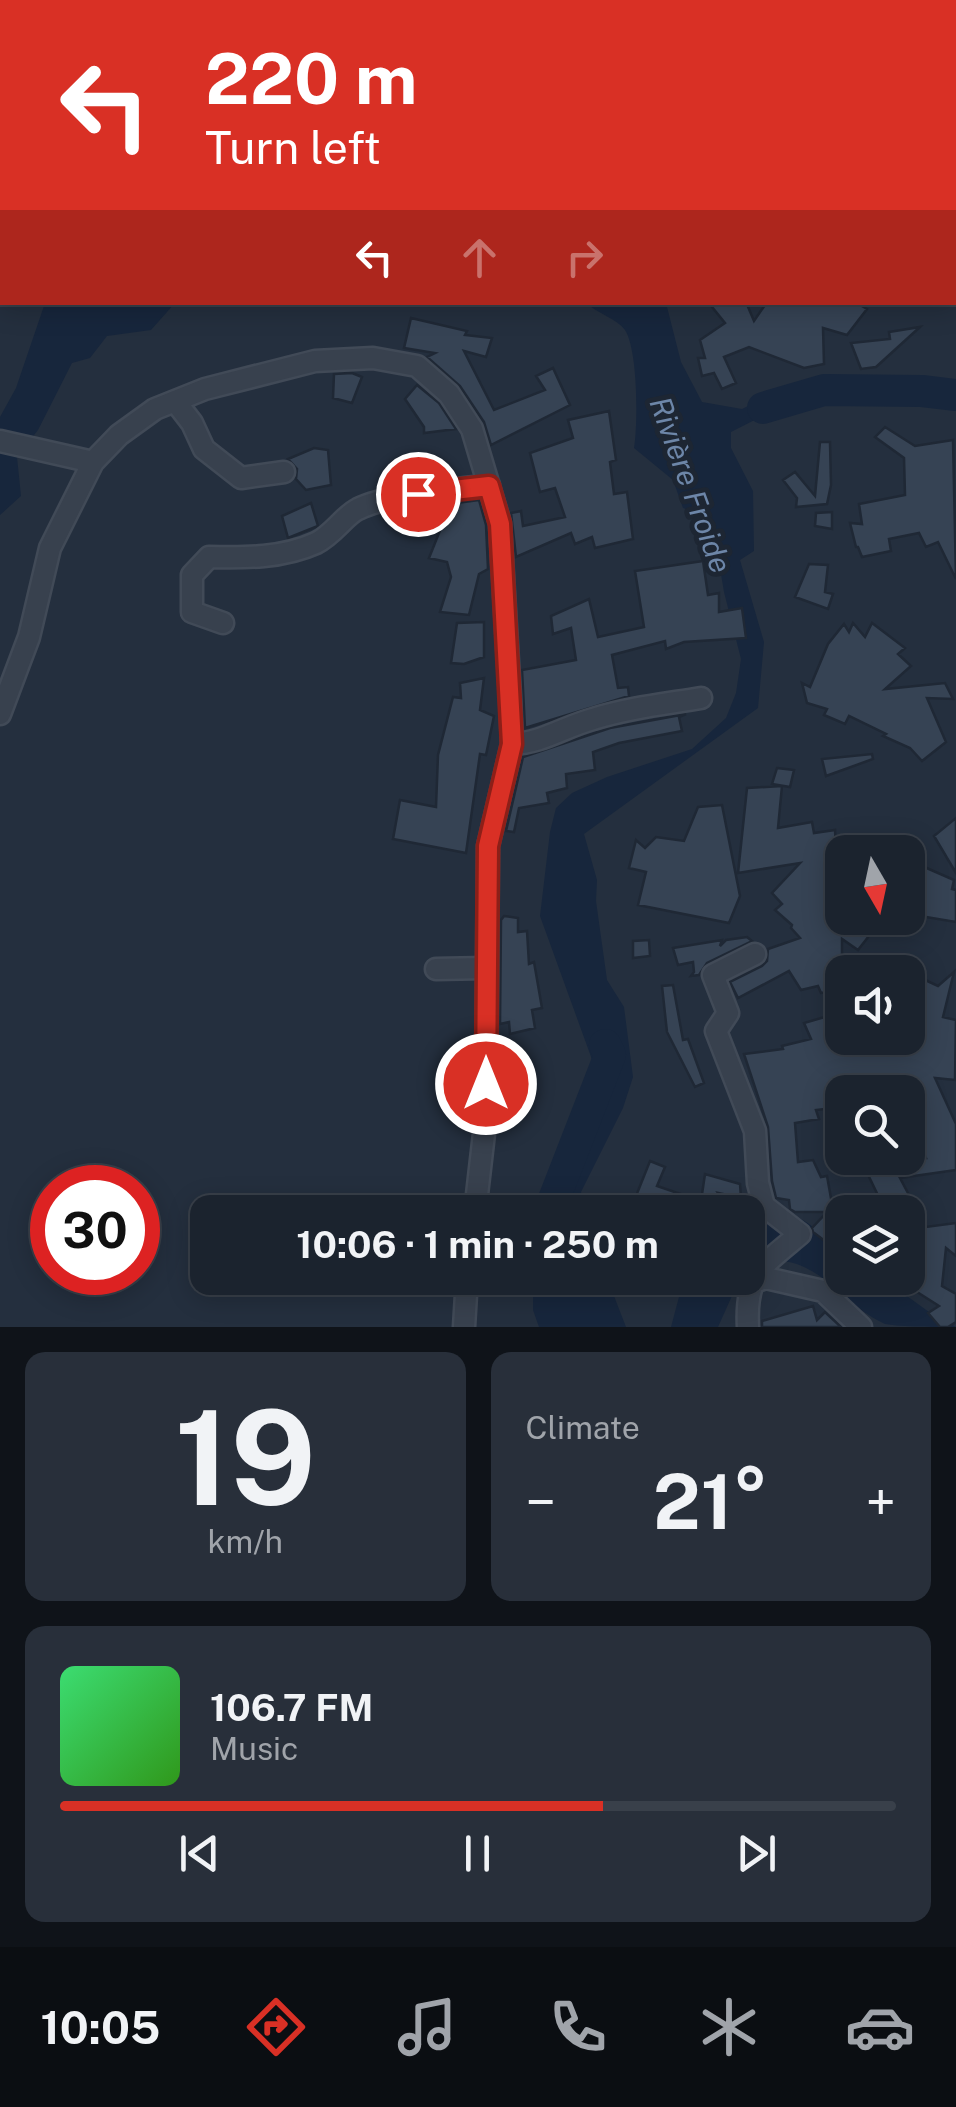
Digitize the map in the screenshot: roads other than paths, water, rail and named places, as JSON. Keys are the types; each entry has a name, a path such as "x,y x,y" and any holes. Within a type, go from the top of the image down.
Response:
{"street":[{"path":"0,714 29,637 50,548 93,462 119,435 155,410 205,388 315,361 373,358 417,366 450,394 472,429 500,524 512,744 488,846 486,1116 476,1195"},
{"path":"176,401 204,449 241,478 284,472"},
{"path":"0,441 93,462"},
{"path":"224,623 192,612 192,575 209,557 281,554 316,542 341,526 356,510 418,494 489,486"},
{"path":"512,744 534,743 562,729 620,711 701,698"},
{"path":"755,954 713,975 728,1013 716,1031 755,1131 761,1195"},
{"path":"436,969 486,968"},
{"path":"765,1207 800,1234 765,1266"},
{"path":"765,1278 822,1290 860,1327"},
{"path":"464,1327 466,1295"},
{"path":"747,1295 748,1327"}],"water":[{"path":"44,305 173,305 151,330 107,336 90,358 72,363 38,430 17,457 21,496 0,515 0,417 16,388"},
{"path":"589,305 667,305 681,362 702,402 742,409 766,397 804,395 731,432 731,448 753,491 754,551 740,560 764,642 758,708 584,834 597,880 596,901 607,980 624,1007 633,1077 623,1108 582,1195 540,1195 601,1095 594,1065 540,916 556,808 572,793 607,777 692,749 726,718 736,693 741,659 716,545 699,514 683,508 673,480 634,448 636,388 625,330"},
{"path":"790,1214 825,1236 825,1280 790,1262 765,1262 765,1218"},
{"path":"533,1295 614,1295 626,1327 539,1327"},
{"path":"679,1295 732,1295 718,1327 671,1327"},
{"path":"843,1295 906,1295 956,1327 885,1324"}],"waterway":[{"path":"763,408 824,390 956,395"},
{"name":"Rivière Froide","path":"556,1195 610,1055 605,1045"}]}
